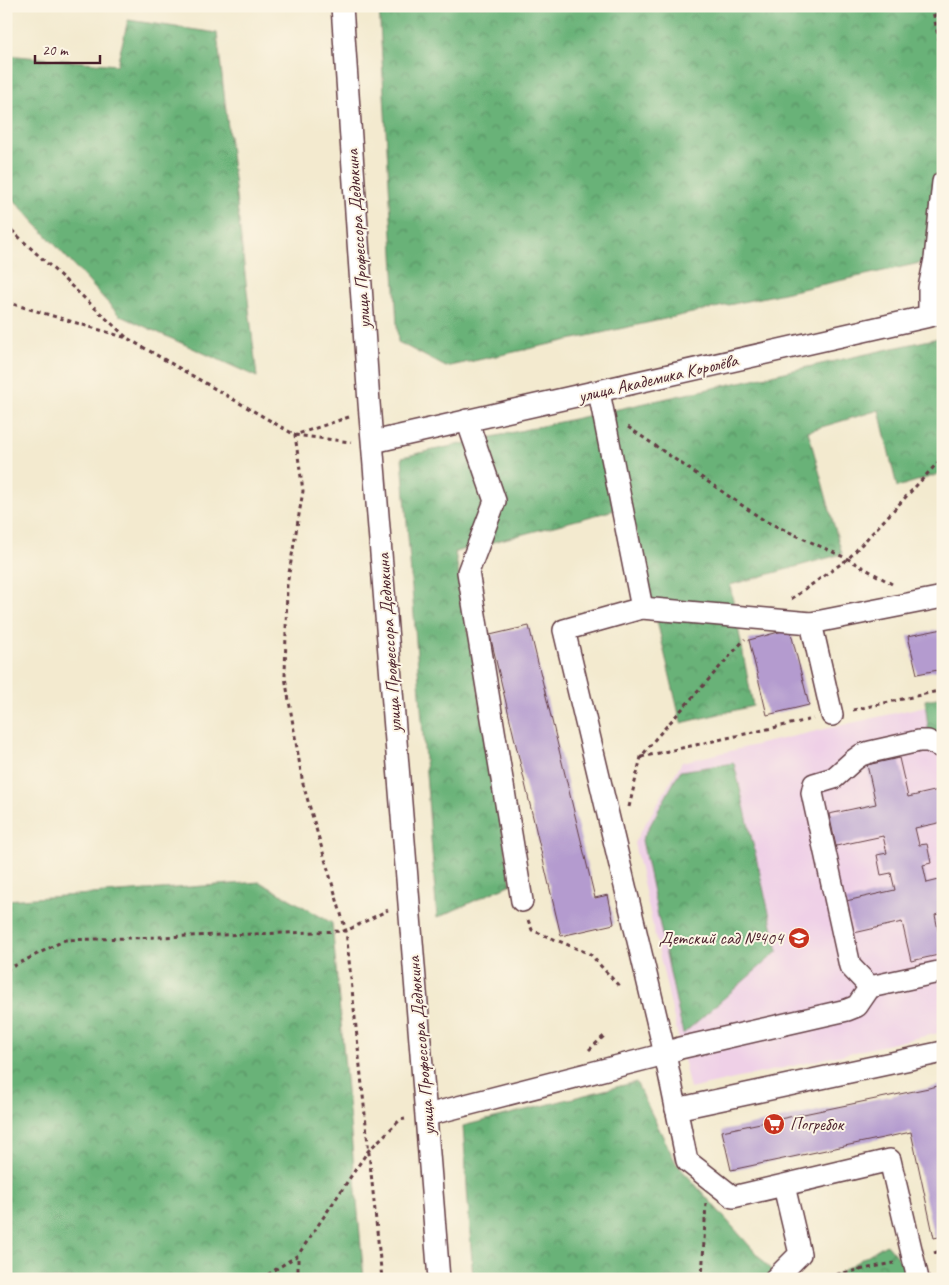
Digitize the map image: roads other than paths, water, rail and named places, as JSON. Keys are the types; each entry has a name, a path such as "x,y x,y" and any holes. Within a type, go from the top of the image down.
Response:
{"street":[{"name":"улица Профессора Дедюкина","path":"342,6 366,442 427,1115 439,1279"},
{"path":"936,315 929,288 935,259 943,182"},
{"name":"улица Академика Королёва","path":"366,442 468,420 601,401 936,315"},
{"path":"601,401 642,608"},
{"path":"468,420 495,501 468,572 522,901"},
{"path":"916,1269 890,1160 733,1197 687,1161 664,1054 564,630 642,608 811,623 943,597"},
{"path":"811,623 832,714"},
{"path":"870,987 850,966 812,788 814,784 834,778 854,760 870,752 919,741 928,741 943,748"},
{"path":"427,1115 664,1054 680,1048 853,1009 870,987 943,971"},
{"path":"676,1109 943,1052"},
{"path":"775,1279 800,1254 784,1186"}],"place":[{"name":"Детский сад №404","path":"799,938"},
{"name":"Погребок","path":"774,1124"}]}
